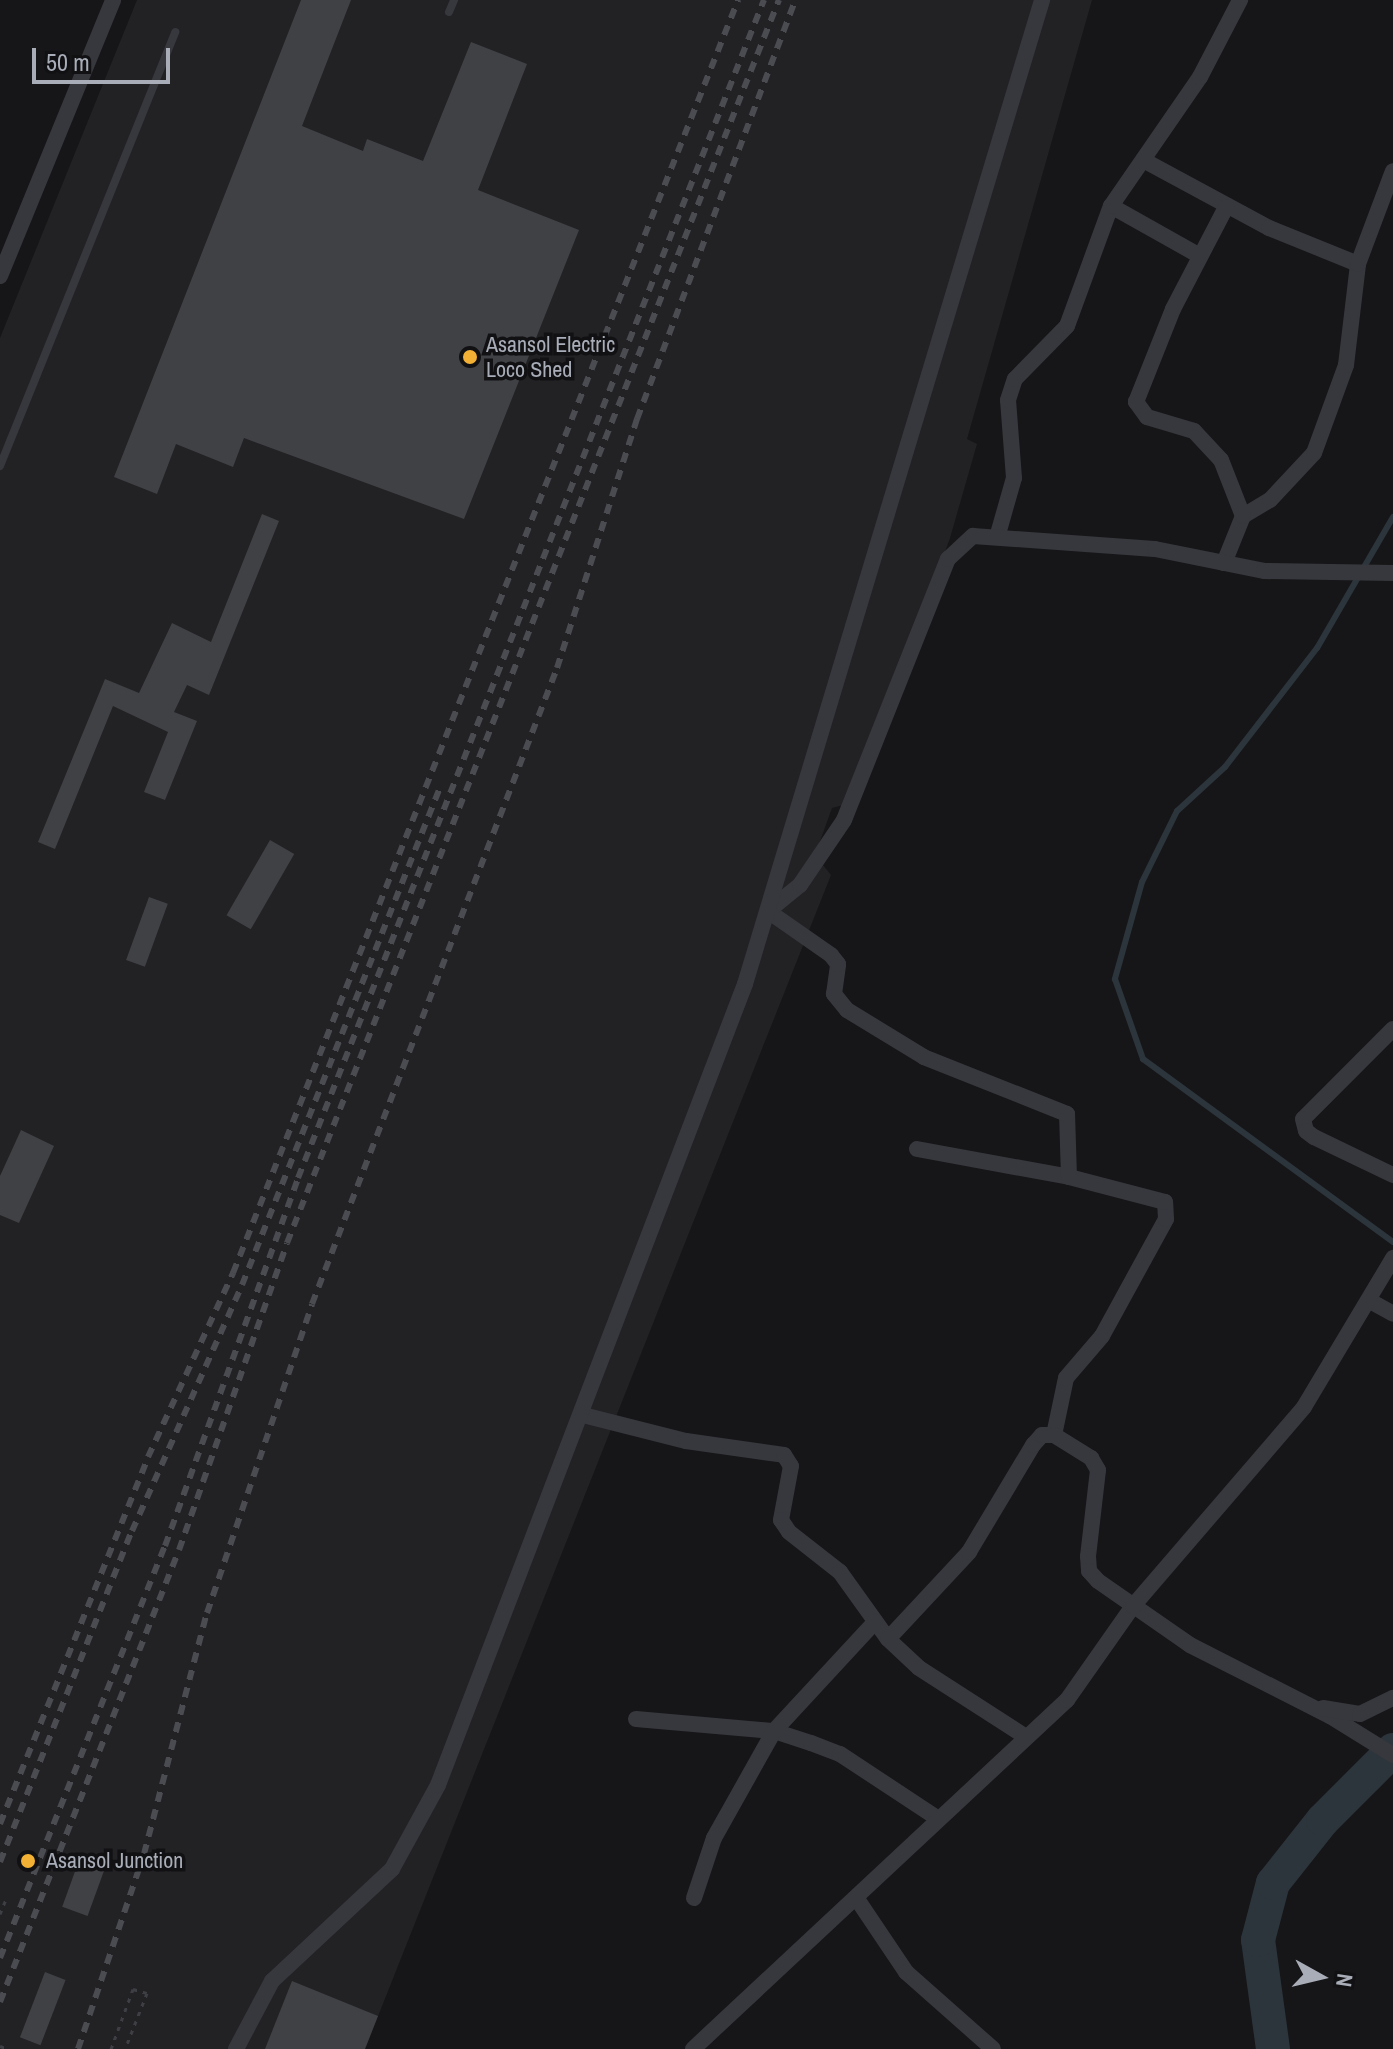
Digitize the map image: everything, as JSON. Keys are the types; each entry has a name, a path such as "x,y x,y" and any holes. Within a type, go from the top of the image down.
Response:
{"street":[{"path":"0,276 113,0"},
{"path":"236,2049 272,1981 371,1894 407,1846 438,1785 583,1415 768,911 1042,0"},
{"path":"998,534 1014,478 1016,459 1008,430 1015,379 1067,326 1111,206 1145,161 1200,77 1240,0"},
{"path":"1145,161 1226,207 1358,264"},
{"path":"1243,516 1270,500 1314,453 1346,365 1358,264 1393,171"},
{"path":"1111,206 1200,256"},
{"path":"1224,563 1243,516 1239,495 1211,446 1179,423 1147,417 1136,402 1200,256 1226,207"},
{"path":"768,911 800,885 850,809 948,559 973,536 998,534 1155,549 1297,573 1393,573"},
{"path":"768,911 838,964 834,994 847,1010 924,1057 1067,1114 1069,1177"},
{"path":"1393,1029 1380,1048 1310,1107 1303,1119 1306,1131 1314,1137 1393,1175"},
{"path":"917,1149 1069,1177 1159,1198 1168,1209 1102,1336 1066,1378 1054,1435"},
{"path":"693,2049 857,1899 1023,1735 1067,1700 1133,1606 1304,1407 1393,1258"},
{"path":"1373,1295 1393,1314"},
{"path":"583,1415 686,1441 784,1455 791,1466 781,1520 840,1572 888,1639 937,1681 1023,1735"},
{"path":"888,1639 969,1552 1033,1445 1042,1435 1054,1435 1091,1458 1098,1470 1089,1571 1190,1645 1330,1716 1393,1755"},
{"path":"694,1898 714,1838 774,1731 875,1622"},
{"path":"1310,1706 1360,1714 1393,1698"},
{"path":"636,1719 774,1731 840,1754 937,1818"},
{"path":"857,1899 906,1972 993,2049"}],"lane":[{"path":"449,12 454,0"},
{"path":"0,466 175,32"}],"path":[{"path":"0,1914 7,1897"},
{"path":"111,2049 133,1989 147,1993 125,2049"},
{"path":"0,2046 8,2049"}],"shaded area":[{"path":"137,0 1092,0 967,439 977,444 950,538 855,802 832,808 815,855 831,875 365,2049 0,2049 0,338"}],"building":[{"path":"301,0 351,0 302,126 363,151 367,139 423,161 471,42 527,64 478,190 579,230 464,519 244,438 233,467 176,444 157,494 114,477"},
{"path":"262,514 279,521 209,695 187,685 174,712 197,721 165,800 144,792 168,732 113,706 55,849 38,842 105,679 139,693 172,623 211,642"},
{"path":"270,840 294,854 251,929 226,915"},
{"path":"149,897 168,904 145,967 126,960"},
{"path":"21,1130 54,1146 19,1223 0,1215 0,1176"},
{"path":"81,1855 106,1864 88,1916 62,1907"},
{"path":"45,1972 66,1980 40,2045 20,2037"},
{"path":"292,1981 378,2016 365,2049 265,2049"}],"waterway":[{"path":"1393,517 1317,648 1225,767 1177,811 1142,882 1115,979 1143,1059 1393,1242"},
{"path":"1273,2049 1258,1940 1273,1883 1323,1820 1393,1750"}],"railway":[{"path":"0,1824 148,1457 233,1273 738,0"},
{"path":"0,1958 165,1546 298,1178 764,0"},
{"path":"0,2002 179,1550 287,1243 779,0"},
{"path":"78,2049 144,1854 207,1613 312,1304 557,668 637,419 795,0"},
{"path":"0,1862 132,1531 242,1285 441,785"}],"place":[{"name":"Asansol Electric Loco Shed","path":"470,357"},
{"name":"Asansol Junction","path":"28,1861"}]}
